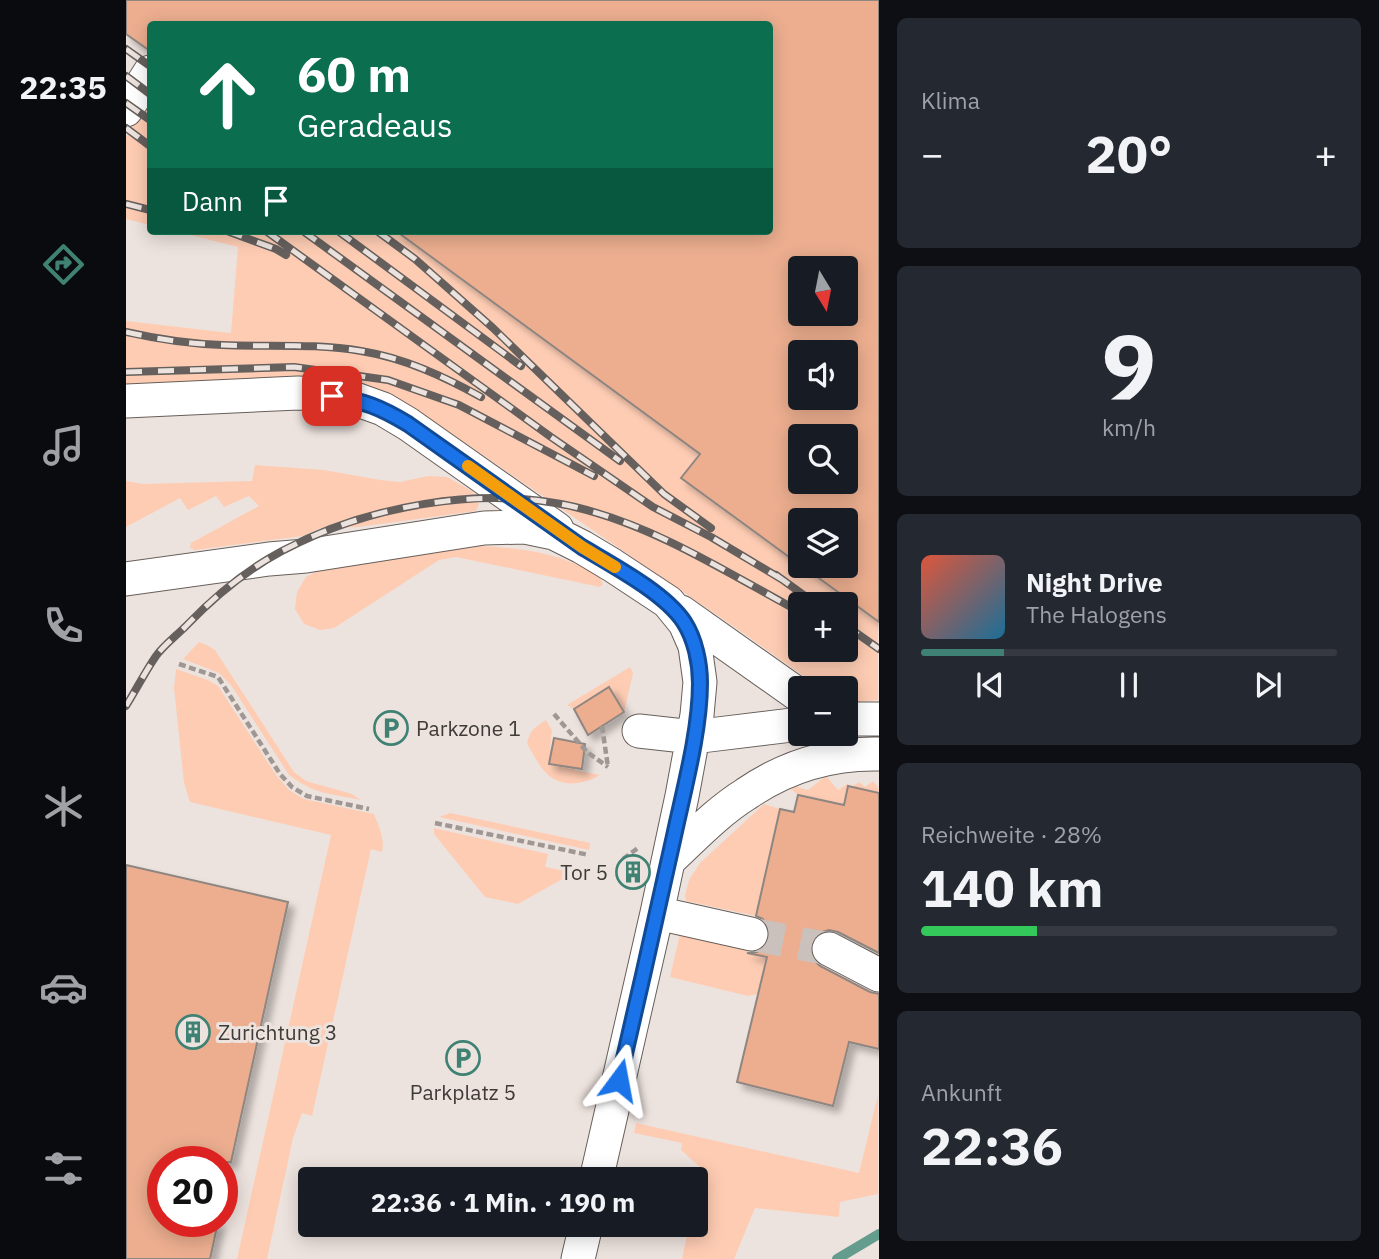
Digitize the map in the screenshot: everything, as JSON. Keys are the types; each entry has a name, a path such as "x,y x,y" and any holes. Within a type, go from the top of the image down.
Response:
{"lane":[{"path":"126,110 147,77"},
{"path":"126,401 298,393 358,400 383,409 582,547 668,602 788,687"},
{"path":"126,579 306,556 484,528 524,527 554,533 582,547"},
{"path":"599,1167 694,737 700,682 695,646 685,623 668,602"},
{"path":"858,719 878,719"},
{"path":"639,731 694,737 788,725"},
{"path":"668,861 745,794 791,769 829,757 878,754"},
{"path":"657,913 751,934"},
{"path":"829,949 878,975"},
{"path":"578,1259 583,1237"}],"path":[{"path":"179,664 218,677 280,774 292,787 307,796 369,809"},
{"path":"554,714 587,752 608,767 602,726"},
{"path":"435,822 589,855"}],"shaded area":[{"path":"147,108 147,224 126,219 126,136"},
{"path":"191,235 401,235 699,453 681,479 788,557 788,578 817,578 837,592 788,592 788,662 858,662 858,607 878,622 878,700 858,702 858,676 803,676 417,410 381,393 126,384 126,321 231,333 238,247"},
{"path":"255,465 324,470 400,482 428,476 447,477 472,491 479,504 476,511 358,527 321,528 303,536 195,550 190,548 191,543 259,506 249,496 224,507 216,496 188,510 180,498 126,527 126,481 143,484 252,481"},
{"path":"482,546 555,556 593,572 603,584 600,587 456,557 439,560 334,628 320,630 304,624 295,609 297,592 306,577 323,568"},
{"path":"199,642 215,650 294,772 306,781 352,794 361,800 315,790 289,775 231,685 219,673 183,659"},
{"path":"630,667 633,673 624,712 609,687 574,709 567,705"},
{"path":"176,669 218,686 276,775 289,790 304,799 374,814 382,838 382,852 371,849 312,1116 302,1113 293,1138 267,1259 237,1259 331,835 190,802 184,783 174,688"},
{"path":"546,720 552,730 550,749 575,770 600,775 587,781 565,783 546,773 527,744 533,730"},
{"path":"826,776 838,790 847,784 853,786 859,782 865,787 873,781 879,793 848,786 844,805 798,795 792,790 794,786 808,790"},
{"path":"764,804 780,809 756,916 686,901 689,880 700,863"},
{"path":"450,813 590,843 589,850 439,817"},
{"path":"434,828 548,854 545,867 565,871 564,878 518,904 485,897 434,834"},
{"path":"680,934 748,949 748,953 776,959 767,996 748,996 670,977"},
{"path":"878,1095 878,1194 840,1202 839,1217 755,1208 734,1259 682,1259 687,1237 708,1237 708,1167 700,1167 681,1150 682,1143 634,1133 636,1123 859,1173"}],"building":[{"path":"126,0 879,0 879,622 858,607 858,592 838,592 819,578 858,578 858,508 788,508 788,556 681,478 700,454 401,235 773,235 773,21 147,21 147,49 126,34"},
{"path":"609,687 624,712 588,735 574,709"},
{"path":"554,738 585,744 582,769 549,764"},
{"path":"848,786 879,793 879,953 829,930 818,933 812,941 810,951 813,960 820,966 879,994 879,1049 849,1042 833,1106 737,1082 767,957 747,953 757,952 765,947 770,938 769,928 763,919 756,916 780,809 794,812 798,795 844,805"},
{"name":"Zurichtung 3","path":"126,865 288,902 235,1146 147,1146 147,1237 215,1237 210,1259 126,1259"}],"waterway":[{"path":"837,1259 879,1234"}],"tunnel":[{"path":"751,934 829,949"}],"railway":[{"path":"126,49 147,64"},
{"path":"126,76 147,92"},
{"path":"126,103 147,118"},
{"path":"126,128 147,144"},
{"path":"126,204 147,209"},
{"path":"238,235 286,255"},
{"path":"272,235 551,437 653,507 711,537 783,580"},
{"path":"309,235 620,461"},
{"path":"343,235 521,366"},
{"path":"382,235 415,259 493,328 664,494 711,528"},
{"path":"126,332 198,344 309,346 361,351 393,358 423,369 481,397"},
{"path":"126,372 294,367 388,380 459,405 594,476"},
{"path":"126,706 163,648 243,575 315,535 350,522 425,504 501,498 539,501 605,515 691,552 788,605"},
{"path":"776,575 799,592"},
{"path":"858,634 879,649"}],"slow traffic":[{"path":"468,466 582,547 615,567"}],"place":[{"name":"Parkzone 1","path":"391,728"},
{"name":"Tor 5","path":"633,872"},
{"name":"Zurichtung 3","path":"193,1032"},
{"name":"Parkplatz 5","path":"463,1058"}],"route":[{"path":"332,396 358,400 383,409 408,424 582,547 668,602 685,623 695,646 700,682 694,737 619,1080"}]}
